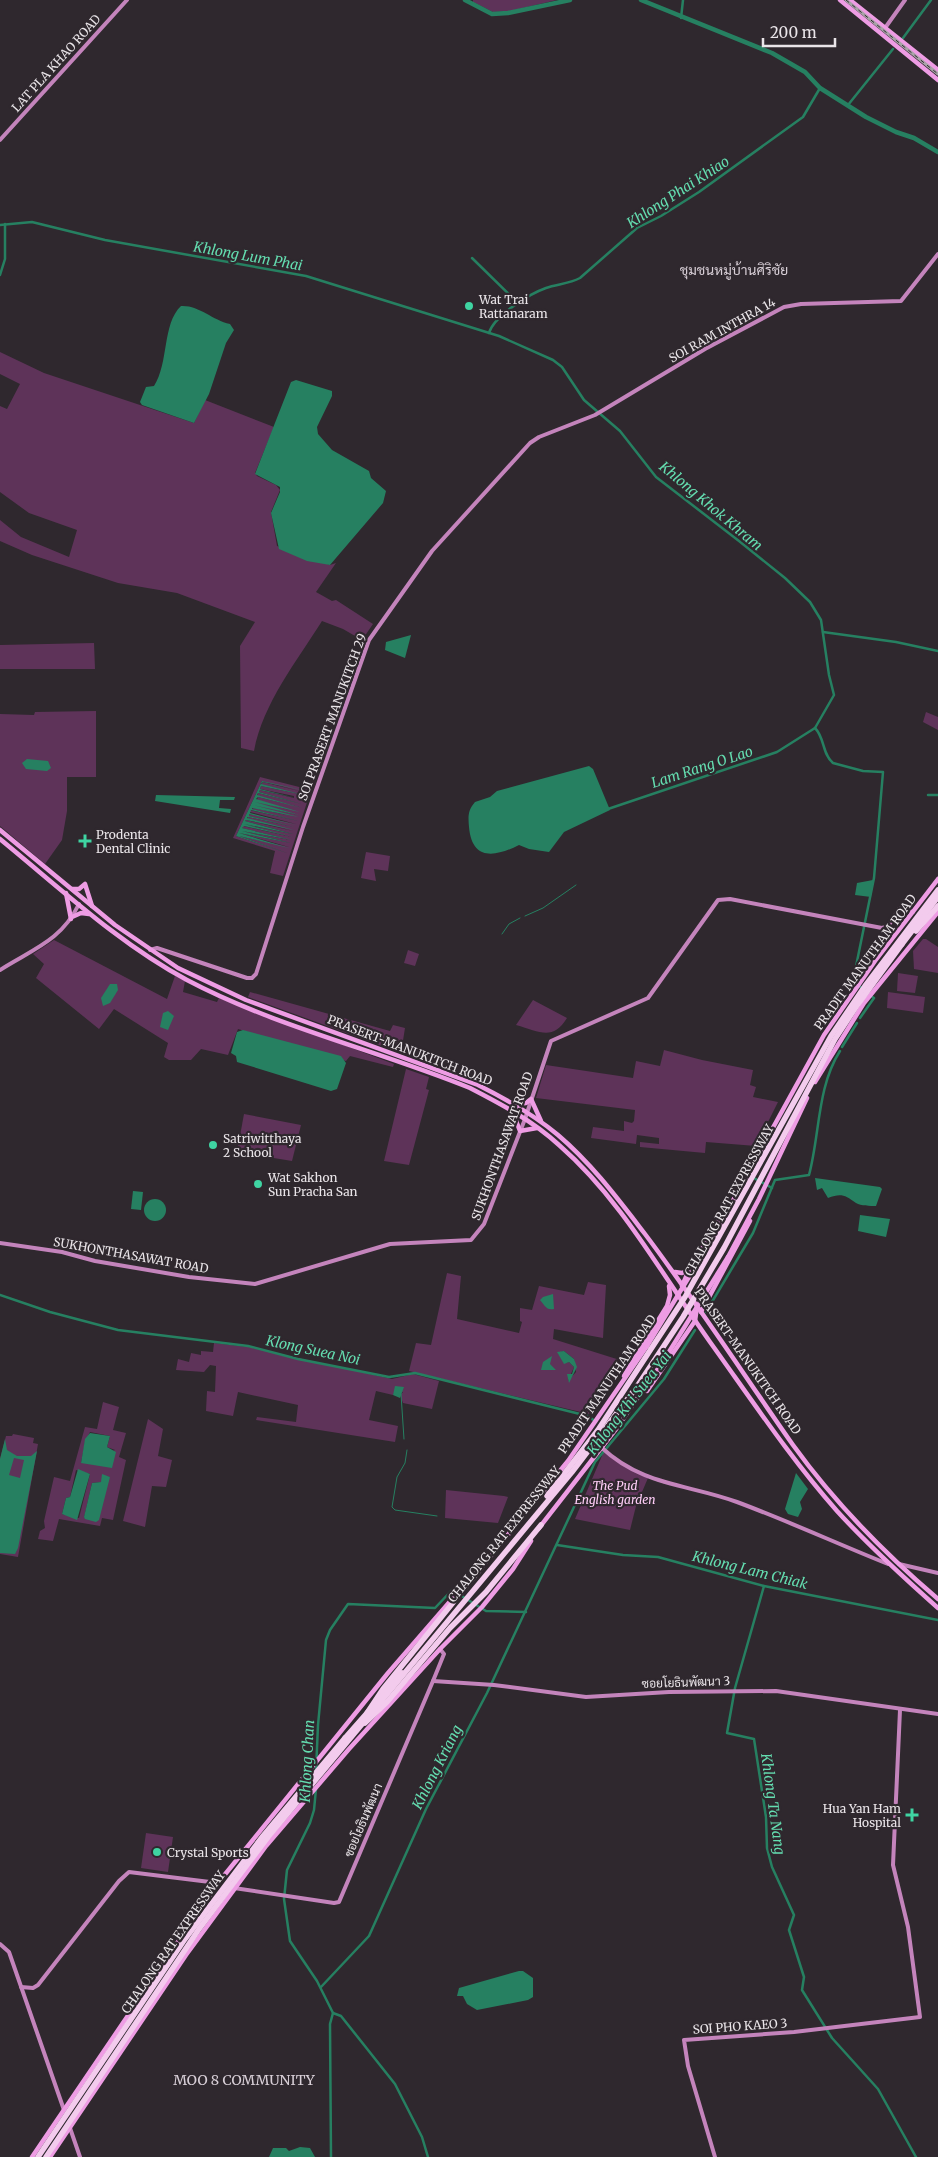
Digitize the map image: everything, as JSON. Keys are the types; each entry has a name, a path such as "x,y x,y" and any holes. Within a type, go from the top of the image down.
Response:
{"highway":[{"name":"CHALONG RAT EXPRESSWAY","path":"38,2157 185,1938 263,1836 440,1628 598,1430 702,1269 831,1036 865,986 938,890"},
{"name":"CHALONG RAT EXPRESSWAY","path":"46,2157 199,1929 268,1837 365,1723 572,1472 636,1388 683,1318 724,1248 835,1039 858,1004 938,897"},
{"path":"902,944 938,906"},
{"path":"365,1723 387,1702 450,1628 478,1606 541,1525"},
{"path":"367,1713 382,1688 481,1568"}],"main road":[{"path":"840,0 938,80"},
{"path":"850,0 938,70"},
{"name":"PRASERT-MANUKITCH ROAD","path":"0,830 92,907 150,951 178,968 231,994 453,1075 502,1097 552,1130 606,1183 683,1285 806,1462 858,1524 896,1563 938,1599"},
{"name":"PRASERT-MANUKITCH ROAD","path":"0,839 91,914 159,963 221,996 444,1078 499,1103 549,1136 584,1169 613,1202 695,1321 800,1466 837,1511 888,1564 938,1608"},
{"name":"PRADIT MANUTHAM ROAD","path":"481,1568 560,1471 647,1346 709,1244 816,1050 875,962 938,880"},
{"path":"71,888 79,889 85,884 92,907"},
{"path":"66,893 72,918 81,913 91,914"},
{"path":"79,904 81,898"},
{"name":"PRADIT MANUTHAM ROAD","path":"541,1525 604,1449 611,1435 664,1360 728,1258 819,1075 870,995 938,912"},
{"path":"875,962 884,956 890,957 894,961 890,970"},
{"path":"499,1103 502,1097"},
{"path":"513,1104 526,1103 532,1099 541,1122"},
{"path":"513,1111 520,1131 538,1128"},
{"path":"549,1136 552,1130"},
{"path":"681,1300 683,1285 690,1268 738,1189"},
{"path":"701,1312 748,1227 759,1199"},
{"path":"670,1268 678,1274 690,1268"},
{"path":"690,1268 691,1277 700,1287 712,1288 718,1281"},
{"path":"615,1392 669,1301 669,1284"},
{"path":"630,1410 647,1392 695,1321 697,1305"},
{"path":"660,1317 667,1314 675,1315 686,1325 687,1333"},
{"path":"32,2157 218,1883 388,1673 459,1594"},
{"path":"50,2157 234,1888 302,1802 478,1606"},
{"path":"290,1796 290,1802 294,1806 302,1802"},
{"path":"282,1805 292,1807 292,1814"}],"street":[{"name":"LAT PLA KHAO ROAD","path":"0,140 127,0"},
{"path":"885,28 905,0"},
{"name":"SOI RAM INTHRA 14","path":"595,415 705,349 784,307 801,304 901,301 938,254"},
{"name":"SOI PRASERT MANUKITCH 29","path":"150,951 157,948 247,978 254,976 363,652 372,634 432,551 522,450 539,437 595,415"},
{"name":"SUKHONTHASAWAT ROAD","path":"0,1243 62,1252 95,1261 189,1277 255,1284 390,1244 464,1241 473,1238 482,1228 525,1119 551,1041 648,998 720,898 884,928 890,924 899,909 904,908 913,912"},
{"path":"0,970 55,937 72,918 79,904"},
{"path":"604,1449 644,1477 730,1500 888,1564"},
{"path":"859,1552 866,1551 870,1546"},
{"path":"896,1563 938,1573"},
{"path":"916,1580 915,1573 921,1570"},
{"name":"ซอยโยธินพัฒนา","path":"234,1888 334,1903 339,1902 434,1681 444,1654 440,1649"},
{"name":"ซอยโยธินพัฒนา 3","path":"434,1681 486,1684 586,1697 734,1690 785,1692 938,1714"},
{"name":"SOI PHO KAEO 3","path":"714,2157 688,2064 684,2040 827,2028 920,2017 907,1919 893,1860 900,1710"},
{"path":"21,1987 33,1988 38,1985 118,1880 129,1872 218,1883"},
{"path":"0,1944 9,1952 64,2110"},
{"path":"70,2128 80,2157"}],"green space":[{"path":"473,0 557,0 510,11 493,12 473,2"},
{"path":"0,352 44,373 194,423 205,400 274,427 255,473 257,476 276,485 280,490 271,512 277,546 330,565 336,563 316,592 332,601 336,600 373,624 362,640 343,629 322,621 273,699 258,733 254,751 241,748 240,646 255,622 177,593 118,583 32,555 0,541 0,520 21,537 69,557 77,530 29,513 0,492 0,406 7,409 20,384 0,374"},
{"path":"94,643 95,669 0,669 0,645"},
{"path":"96,711 96,777 67,777 67,811 62,840 45,864 0,826 0,714 34,715 35,712"},
{"path":"926,712 938,717 938,730 923,722"},
{"path":"260,777 311,790 283,876 270,873 275,851 233,838","holes":["262,781 307,793 263,782 261,785 304,795 261,786 260,789 294,796 294,798 260,790 259,792 302,804 258,793 257,796 303,808 258,797 257,800 290,810 256,801 255,803 298,815 254,804 254,806 287,815 251,809 298,821 250,810 250,812 296,824 249,814 248,816 294,827 248,817 248,819 293,831 245,821 293,834 243,824 292,837 243,826 242,828 291,840 242,831 291,843 239,833 289,847 239,836 287,853 236,836"]},
{"path":"366,852 390,856 388,871 374,869 376,881 361,878"},
{"path":"923,939 938,947 938,973 914,969 913,951"},
{"path":"54,940 167,999 175,976 185,981 183,992 217,1002 219,998 394,1064 393,1067 350,1056 346,1061 238,1029 228,1055 201,1049 191,1060 169,1060 164,1057 168,1043 114,1009 99,1029 36,978 44,964 33,954"},
{"path":"408,950 419,954 415,966 404,963"},
{"path":"898,973 918,976 915,993 897,991"},
{"path":"250,992 390,1031 393,1025 405,1028 401,1053 248,997"},
{"path":"888,992 925,997 923,1013 887,1008"},
{"path":"533,1000 567,1018 556,1030 545,1033 516,1025"},
{"path":"664,1050 753,1070 750,1085 756,1087 753,1097 778,1102 756,1146 706,1142 705,1153 640,1147 640,1142 659,1144 659,1138 637,1135 636,1144 591,1138 593,1127 624,1131 624,1121 632,1123 634,1121 635,1110 536,1098 546,1065 633,1078 636,1061 660,1066"},
{"path":"406,1069 429,1077 426,1089 429,1090 409,1165 384,1161"},
{"path":"244,1114 301,1125 292,1161 237,1152"},
{"path":"447,1273 461,1276 457,1319 519,1333 522,1322 520,1321 520,1308 532,1310 539,1286 584,1295 588,1282 606,1285 603,1338 554,1329 553,1339 623,1361 589,1414 409,1371 416,1343 431,1345","holes":["564,1351 574,1359 576,1372 568,1381 574,1367 569,1362 564,1363 558,1353"]},
{"path":"214,1343 248,1347 392,1379 413,1374 439,1381 432,1409 403,1403 400,1395 403,1392 395,1391 393,1395 376,1391 369,1420 398,1426 395,1442 256,1420 257,1417 296,1422 298,1405 238,1392 233,1416 206,1411 207,1391 215,1392 216,1366 210,1365 204,1372 176,1370 178,1359 189,1362 191,1353 201,1355 201,1351 213,1352"},
{"path":"103,1402 119,1407 113,1430 126,1433 119,1457 126,1460 113,1520 102,1518 100,1526 59,1519 53,1541 38,1539 40,1531 45,1528 44,1521 54,1477 70,1481 85,1427 97,1429","holes":["90,1432 110,1436 107,1447 115,1450 81,1463 85,1442","76,1470 90,1474 79,1518 62,1514 66,1498 70,1497","102,1476 110,1477 84,1518 92,1483 102,1482"]},
{"path":"148,1419 163,1429 158,1456 172,1460 166,1487 152,1486 145,1527 123,1521"},
{"path":"13,1434 34,1438 33,1443 38,1444 18,1557 0,1554 0,1459 6,1436 12,1436"},
{"name":"The Pud English garden","path":"604,1451 648,1478 636,1506 630,1530 575,1519"},
{"path":"446,1490 508,1497 498,1523 445,1518"},
{"name":"Crystal Sports","path":"146,1833 173,1837 168,1872 141,1868"}],"shaded area":[{"path":"181,306 200,310 230,324 234,330 226,343 209,394 194,423 142,405 140,402 146,387 154,386 159,377 171,323"},
{"path":"296,380 332,391 332,396 317,427 318,434 332,450 369,471 371,478 386,491 383,503 330,565 307,561 279,549 271,513 280,492 280,487 255,474 291,382"},
{"path":"411,635 405,658 385,650 386,642"},
{"path":"27,759 48,761 51,768 47,771 26,769 22,763"},
{"path":"589,766 593,769 610,810 564,832 549,852 529,849 519,845 493,854 480,851 475,846 471,838 469,820 470,811 475,802 490,797 497,791"},
{"path":"262,781 307,791 263,782 261,784 304,795 261,786 260,789 296,798 260,790 259,792 302,804 258,793 257,795 302,808 258,797 256,799 300,812 255,802 299,815 253,805 299,817 252,808 298,821 251,810 250,813 296,825 249,814 249,816 295,827 248,817 294,830 245,821 293,834 244,824 293,837 244,826 242,828 292,840 242,831 291,843 239,833 289,848 239,836 287,853 236,836"},
{"path":"156,795 235,797 234,800 220,800 219,808 231,809 230,813 155,801"},
{"path":"873,880 871,897 855,895 857,883"},
{"path":"110,984 117,984 118,990 110,1003 103,1006 101,998"},
{"path":"168,1011 174,1016 168,1030 160,1027 163,1013"},
{"path":"243,1030 341,1056 346,1063 337,1089 331,1091 237,1062 236,1056 231,1053 237,1032"},
{"path":"815,1178 880,1187 882,1189 876,1206 863,1205 843,1196 828,1198 822,1188 817,1190"},
{"path":"133,1191 143,1192 141,1210 131,1209"},
{"path":"155,1199 163,1202 166,1210 163,1218 155,1221 147,1218 144,1210 147,1202"},
{"path":"860,1215 890,1219 886,1237 858,1231"},
{"path":"553,1294 554,1309 549,1309 540,1300"},
{"path":"564,1351 574,1359 577,1367 569,1383 567,1374 572,1374 574,1367 569,1362 564,1364 557,1352"},
{"path":"552,1356 550,1364 556,1370 541,1370 543,1362"},
{"path":"395,1386 404,1387 400,1398 393,1395"},
{"path":"90,1433 110,1436 107,1447 116,1452 112,1468 81,1463 85,1439"},
{"path":"5,1439 7,1450 17,1456 31,1456 37,1451 18,1548 15,1554 0,1553 0,1459","holes":["14,1458 24,1460 20,1478 9,1475"]},
{"path":"78,1469 90,1474 77,1520 62,1514 66,1498 70,1497"},
{"path":"796,1473 808,1489 800,1502 802,1509 798,1517 788,1514 785,1509"},
{"path":"102,1474 110,1477 99,1520 96,1522 84,1517 92,1483 101,1482"},
{"path":"523,1971 533,1978 533,1997 528,2000 477,2010 467,2004 463,1996 457,1996 459,1988"},
{"path":"300,2147 310,2148 315,2157 269,2157 273,2148 286,2148 289,2151"}],"waterway":[{"path":"465,0 492,14 508,13 570,0"},
{"path":"641,0 772,53 805,72 820,88 866,117 896,132 914,138 938,152"},
{"path":"681,18 683,0"},
{"path":"903,38 931,0"},
{"path":"848,105 893,49"},
{"name":"Khlong Phai Khiao","path":"489,333 492,326 513,306 539,291 580,278 637,228 661,216 699,192 803,117 820,88"},
{"name":"Khlong Khok Khram","path":"0,225 32,222 105,240 306,276 499,336 553,360 562,367 584,400 620,431 656,477 785,578 810,602 821,620 829,675 834,695 815,728"},
{"path":"0,275 5,259 5,224"},
{"path":"472,258 518,303"},
{"name":"Khlong Khok Khram","path":"823,632 896,642 938,651"},
{"name":"Khlong Khi Suea Yai","path":"815,728 829,759 833,763 863,771 883,772 874,878 853,981 863,989"},
{"name":"Lam Rang O Lao","path":"608,809 777,752 815,728"},
{"path":"928,795 938,795"},
{"path":"525,916 543,908 576,885"},
{"path":"502,934 509,924 520,918"},
{"name":"Khlong Khi Suea Yai","path":"860,1018 874,998 871,996"},
{"name":"Khlong Khi Suea Yai","path":"842,1047 857,1023"},
{"name":"Khlong Khi Suea Yai","path":"706,1312 753,1233 775,1180 809,1175 823,1095 827,1080 840,1051"},
{"path":"741,1170 747,1174"},
{"path":"752,1177 772,1188"},
{"name":"Klong Suea Noi","path":"0,1295 50,1312 118,1330 248,1346 298,1359 389,1377 415,1373 588,1416 596,1422"},
{"name":"Khlong Kriang","path":"321,1987 369,1936 426,1809 487,1693 595,1462 664,1379 695,1330"},
{"path":"401,1394 404,1439"},
{"path":"407,1450 405,1463 397,1477 392,1507 395,1510 437,1516"},
{"name":"Khlong Lam Chiak","path":"557,1545 623,1555 658,1557 764,1586 938,1620"},
{"name":"Khlong Ta Nang","path":"764,1586 735,1688 727,1733 754,1739 766,1817 767,1848 772,1867 794,1915 789,1930 804,1977 802,1990 832,2038 878,2089 916,2157"},
{"name":"Khlong Chan","path":"316,1771 318,1725 326,1640 330,1630 348,1604 435,1608 452,1590 486,1611 526,1612"},
{"name":"Khlong Chan","path":"316,1789 314,1810 310,1823 287,1870 284,1899 290,1941 317,1981 333,2013 330,2024 331,2157"},
{"path":"333,2013 341,2016 395,2084 422,2137 428,2157"}],"railway":[{"path":"846,0 938,74"}],"place":[{"name":"Wat Trai Rattanaram","path":"469,306"},
{"name":"Prodenta Dental Clinic","path":"85,841"},
{"name":"Satriwitthaya 2 School","path":"213,1145"},
{"name":"Wat Sakhon Sun Pracha San","path":"258,1184"},
{"name":"Hua Yan Ham Hospital","path":"912,1815"},
{"name":"Crystal Sports","path":"157,1852"}],"district":[{"name":"ชุมชนหมู่บ้านศิริชัย","path":"734,270"},
{"name":"MOO 8 COMMUNITY","path":"244,2080"}],"water label":[{"name":"Khlong Lum Phai","path":"248,256"}]}
